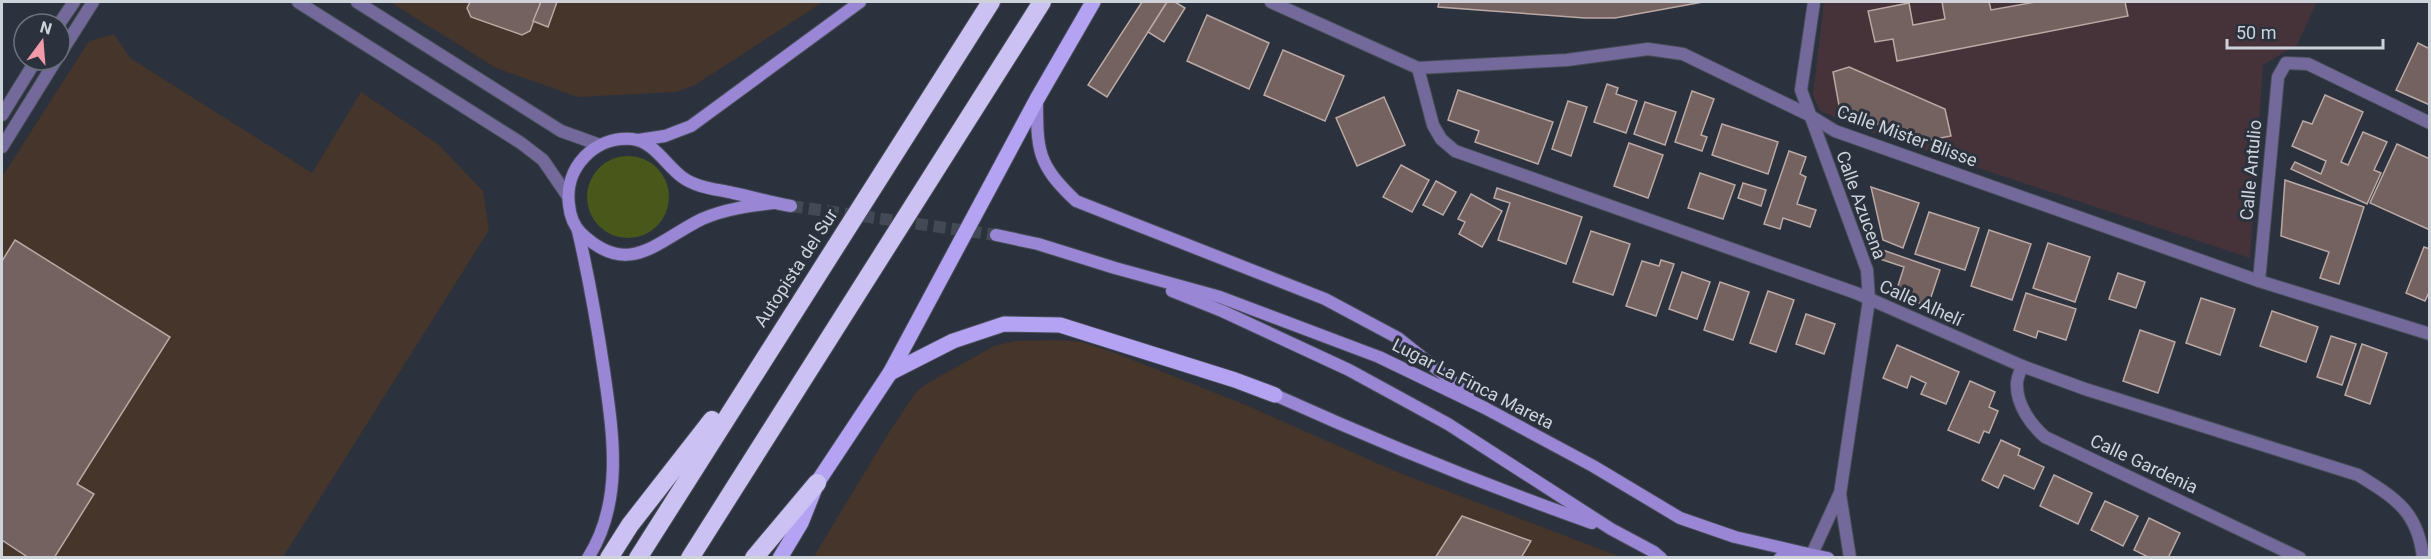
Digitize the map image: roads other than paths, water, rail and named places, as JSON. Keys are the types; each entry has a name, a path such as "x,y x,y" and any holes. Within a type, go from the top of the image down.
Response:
{"highway":[{"name":"Autopista del Sur","path":"638,558 991,2"},
{"path":"690,558 1042,2"},
{"path":"609,558 630,525 774,341"},
{"path":"754,558 817,483"}],"main road":[{"path":"780,558 801,522 817,483 890,373 1037,99 1093,2"},
{"path":"890,373 953,341 1004,324 1060,326 1235,380 1275,395"}],"street":[{"path":"72,35 93,2"},
{"path":"298,2 521,143 543,160 567,195"},
{"path":"357,2 561,131 600,145"},
{"path":"588,558 600,539 613,483 613,437 593,297 578,230 570,214 567,195 570,180 587,153 600,145 616,139 638,140 665,136 691,126 860,2"},
{"name":"Calle Mister Blisse","path":"1271,2 1418,68 1567,60 1648,49 1683,54 1809,115 1835,131 2259,281 2430,334"},
{"name":"Calle Azucena","path":"1814,2 1801,90 1867,270 1869,300 1840,494 1850,558"},
{"name":"Calle Antulio","path":"2259,281 2278,77 2286,63 2308,64 2430,123"},
{"name":"Calle Alhelí","path":"1418,68 1433,125 1441,139 1455,151 1845,289 2022,366 2085,389 2358,475 2398,500 2421,536 2423,558"},
{"path":"2,115 29,72"},
{"path":"2,147 49,72"},
{"path":"1037,99 1039,153 1054,180 1076,201 1325,299 1398,338 1485,408"},
{"path":"638,140 650,147 675,172 697,186 791,206"},
{"path":"578,230 601,250 617,255 634,255 659,245 703,219 738,208 773,203"},
{"name":"Lugar La Finca Mareta","path":"996,235 1038,244 1220,297 1379,357 1485,408 1593,466 1680,518 1735,537 1828,558"},
{"name":"Lugar La Finca Mareta","path":"1115,268 1222,311 1350,370 1448,424 1611,529 1661,558"},
{"name":"Calle Gardenia","path":"2022,366 2016,384 2020,399 2032,426 2045,437 2300,558"},
{"path":"1275,395 1339,424 1533,502 1611,529"},
{"name":"Calle Azucena","path":"1808,554 1840,494"},
{"name":"Lugar La Finca Mareta","path":"1780,558 1808,554"}],"tunnel":[{"path":"791,206 996,235"}]}
